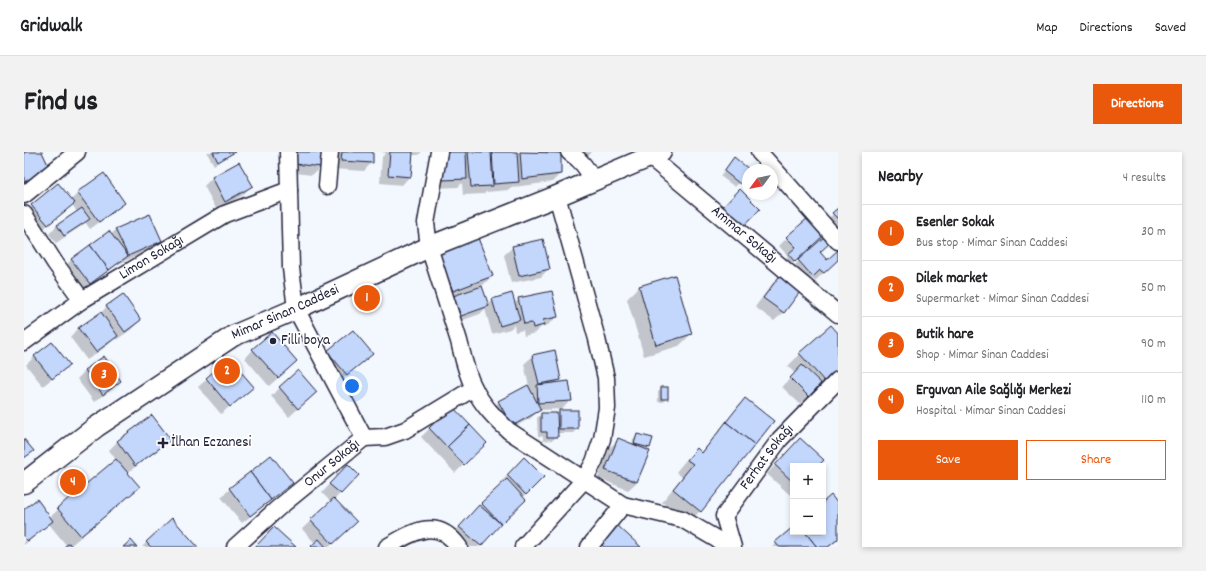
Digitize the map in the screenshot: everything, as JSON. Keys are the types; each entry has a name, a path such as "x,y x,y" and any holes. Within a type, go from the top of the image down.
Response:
{"street":[{"path":"24,195 77,152"},
{"name":"Onur Sokağı","path":"234,547 364,438 296,309 291,268 288,152"},
{"path":"327,186 330,152"},
{"path":"439,152 426,223 429,247 466,368 474,388 482,402 494,417 509,431 623,505 682,519 731,547"},
{"path":"569,152 582,162 589,171 593,181"},
{"path":"759,152 838,241"},
{"name":"Mimar Sinan Caddesi","path":"24,483 96,427 233,336 296,309 429,247 557,196 656,154"},
{"name":"Ammar Sokağı","path":"656,154 838,314"},
{"name":"Limon Sokağı","path":"24,342 82,300 225,214 289,190"},
{"path":"523,547 584,480 594,462 602,438 607,408 606,378 597,339 557,196"},
{"path":"24,214 55,263 82,300"},
{"name":"Ferhat Sokağı","path":"731,547 724,516 780,439 838,380"},
{"path":"364,438 385,437 405,430 474,388"},
{"path":"589,547 623,505"},
{"path":"387,547 413,532 426,528 437,529 448,534 459,547"}],"building":[{"path":"24,152 42,152 50,169 24,182"},
{"path":"213,152 235,152 218,162"},
{"path":"297,152 323,152 322,167 295,164"},
{"path":"342,152 373,152 373,163 341,161"},
{"path":"390,152 413,152 411,177 388,175"},
{"path":"441,152 466,152 467,179 443,180"},
{"path":"468,152 491,152 493,186 471,187"},
{"path":"492,152 517,152 519,182 494,184"},
{"path":"520,152 561,153 561,174 522,179"},
{"path":"734,157 743,164 742,181 740,184 724,171"},
{"path":"239,162 253,186 225,202 212,177"},
{"path":"104,173 125,203 99,222 77,192"},
{"path":"58,183 75,203 48,225 31,205"},
{"path":"740,189 742,191 742,200 751,200 760,209 742,228 722,208"},
{"path":"82,208 90,219 64,236 57,225"},
{"path":"838,208 838,219 832,213"},
{"path":"150,214 162,241 128,256 115,229"},
{"path":"809,217 825,234 795,262 788,254 796,247 786,237"},
{"path":"109,231 128,256 109,270 90,245"},
{"path":"825,236 831,242 820,252 827,260 838,250 838,260 824,273 820,270 813,277 798,260"},
{"path":"478,238 493,276 453,291 438,254"},
{"path":"543,239 550,269 519,276 512,246"},
{"path":"90,245 109,270 90,284 71,259"},
{"path":"781,274 802,289 784,313 763,298"},
{"path":"675,275 692,334 656,345 639,286"},
{"path":"482,286 489,306 461,316 453,296"},
{"path":"552,291 558,317 543,320 544,325 533,328 532,323 524,324 518,298"},
{"path":"512,293 520,320 500,326 492,299"},
{"path":"123,294 141,320 125,332 106,306"},
{"path":"101,312 118,336 96,352 78,328"},
{"path":"831,325 838,333 838,370 825,382 799,353"},
{"path":"353,330 373,354 347,375 327,351"},
{"path":"272,332 297,361 278,378 252,349"},
{"path":"52,342 70,365 52,379 34,356"},
{"path":"555,350 561,380 539,384 532,355"},
{"path":"104,356 121,381 103,395 85,370"},
{"path":"229,358 254,387 230,407 206,378"},
{"path":"802,365 821,383 809,397 790,378"},
{"path":"298,370 317,392 298,409 279,387"},
{"path":"569,381 572,401 538,403 537,385"},
{"path":"528,385 541,410 512,426 498,401"},
{"path":"661,387 668,387 668,399 661,399"},
{"path":"745,398 774,421 755,445 726,422"},
{"path":"452,406 470,425 447,447 429,428"},
{"path":"559,410 578,410 578,429 559,429"},
{"path":"541,413 557,413 558,437 547,437 547,432 541,432"},
{"path":"152,415 171,440 135,466 117,441"},
{"path":"726,422 755,445 701,512 673,489 693,464 687,460 697,448 702,453"},
{"path":"470,425 487,443 464,465 447,447"},
{"path":"637,434 653,438 650,448 634,444"},
{"path":"618,438 650,451 637,482 605,470"},
{"path":"800,438 824,460 821,463 790,463 790,479 775,465"},
{"path":"24,439 34,451 24,458"},
{"path":"271,455 293,483 271,500 250,472"},
{"path":"524,457 544,477 526,495 507,475"},
{"path":"116,459 140,487 81,536 57,508"},
{"path":"348,464 359,475 341,494 329,484"},
{"path":"250,472 271,500 250,516 229,488"},
{"path":"507,479 526,500 501,524 481,503"},
{"path":"831,495 838,504 838,539 828,547 817,547 807,535 826,535 826,499"},
{"path":"334,498 357,522 333,544 310,520"},
{"path":"37,499 53,521 28,541 24,537 24,509"},
{"path":"479,505 501,524 481,546 459,527"},
{"path":"172,518 198,547 151,547 146,542"},
{"path":"618,526 641,547 604,547 601,544"},
{"path":"274,527 296,547 255,547"},
{"path":"790,530 790,535 807,535 817,547 779,547 775,542"},
{"path":"319,539 326,547 311,546"},
{"path":"131,540 137,547 123,547"},
{"path":"69,543 72,547 64,547"}],"place":[{"name":"Esenler Sokak","path":"367,298"},
{"name":"Filli boya","path":"273,341"},
{"name":"Dilek market","path":"227,371"},
{"name":"Butik hare","path":"104,375"},
{"name":"İlhan Eczanesi","path":"163,443"},
{"name":"Erguvan Aile Sağlığı Merkezi","path":"73,482"}]}
